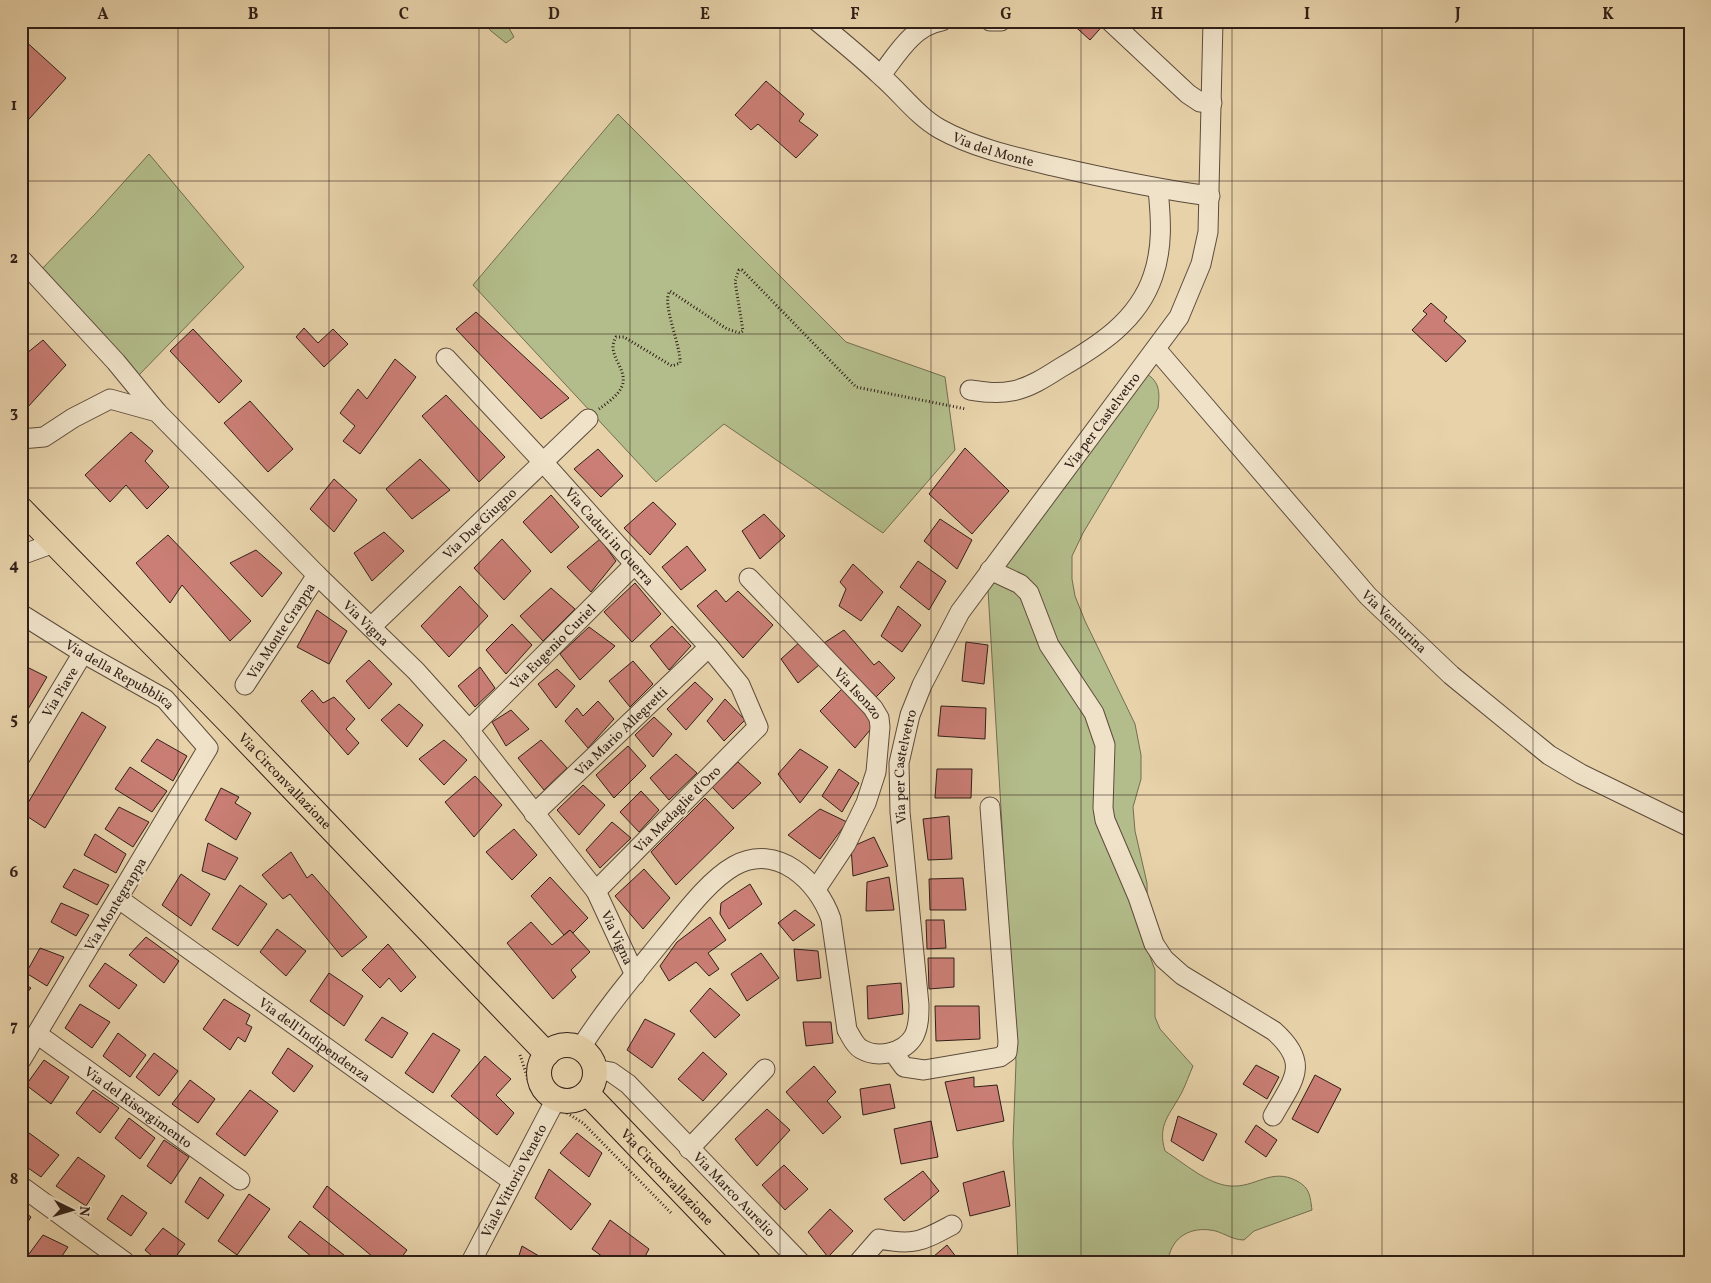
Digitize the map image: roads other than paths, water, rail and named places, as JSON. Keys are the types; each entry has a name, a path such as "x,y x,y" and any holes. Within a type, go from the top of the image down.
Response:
{"main road":[{"name":"Via Circonvallazione","path":"21,509 227,720 547,1054"},
{"path":"563,1046 580,1049 589,1058 594,1069 593,1082 587,1093 558,1104 545,1091 540,1079 540,1066 547,1054 563,1046"},
{"name":"Via Circonvallazione","path":"587,1093 749,1262"}],"street":[{"name":"Via del Monte","path":"818,21 881,75 919,113 939,129 961,139 1016,157 1158,189 1210,196"},
{"path":"881,75 908,39 923,28 942,21"},
{"path":"990,21 1000,21"},
{"path":"1110,21 1188,94 1200,102 1212,103"},
{"name":"Via per Castelvetro","path":"894,1052 906,1045 914,1036 919,1023 919,1004 900,812 899,763 910,715 922,685 960,612 1179,317 1201,264 1208,232 1214,21"},
{"path":"970,390 996,393 1014,391 1040,380 1099,345 1120,328 1136,308 1152,278 1159,254 1161,225 1158,189"},
{"path":"21,260 116,362 156,412"},
{"name":"Via Venturina","path":"1156,349 1368,596 1450,675 1549,755 1581,774 1690,827"},
{"name":"Via Caduti in Guerra","path":"446,358 543,462 708,647 740,685 758,727"},
{"name":"Via Vigna","path":"21,439 44,437 73,418 110,399 156,412 317,576 416,671 469,730 596,891 634,975"},
{"name":"Via Due Giugno","path":"371,627 588,419"},
{"path":"21,555 54,543"},
{"name":"Via Eugenio Curiel","path":"469,730 635,564"},
{"path":"990,570 1020,584 1029,593 1049,645 1094,713 1105,745 1103,808 1105,820 1159,953 1182,975 1274,1031 1285,1040 1294,1054 1297,1065 1295,1077 1272,1116"},
{"name":"Via Monte Grappa","path":"245,685 317,576"},
{"name":"Via Isonzo","path":"749,578 873,708 880,727 872,787 846,844 816,889"},
{"name":"Via della Repubblica","path":"21,614 83,653 165,699 208,748"},
{"name":"Via Mario Allegretti","path":"534,814 708,647"},
{"name":"Via Piave","path":"21,756 83,653"},
{"name":"Via Medaglie d'Oro","path":"596,891 758,727"},
{"name":"Via Montegrappa","path":"21,1060 208,748"},
{"path":"580,1049 601,1016 690,906 734,866 749,860 765,859 781,863 799,871 825,902 831,919 847,1030 861,1049 877,1054 894,1052 904,1067 924,1070 1000,1057 1007,1052 1008,1042 990,807"},
{"name":"Via dell'Indipendenza","path":"119,899 512,1181"},
{"name":"Via del Risorgimento","path":"37,1034 240,1180"},
{"name":"Via Marco Aurelio","path":"594,1069 611,1072 628,1084 800,1262"},
{"name":"Via Marco Aurelio","path":"689,1149 765,1069"},
{"name":"Viale Vittorio Veneto","path":"471,1262 512,1181 558,1104"},
{"path":"21,1186 125,1262"},
{"path":"859,1262 879,1239 902,1244 924,1240 952,1225"}]}
